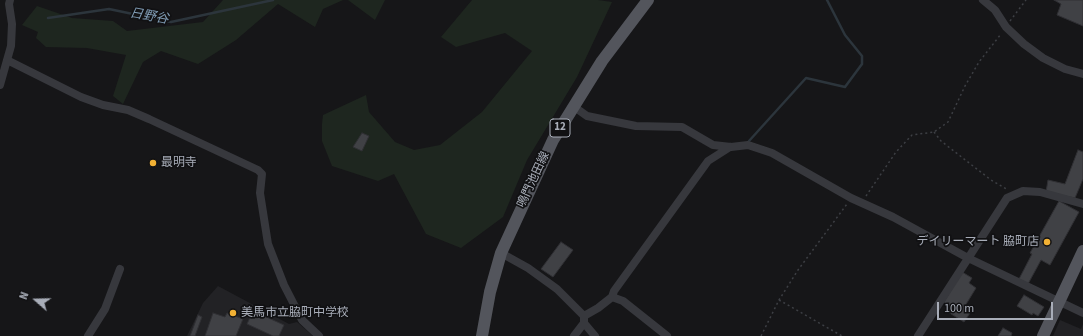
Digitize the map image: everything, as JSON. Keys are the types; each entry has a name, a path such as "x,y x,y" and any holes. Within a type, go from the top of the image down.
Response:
{"main road":[{"name":"鳴門池田線","path":"482,336 490,292 501,253 553,140 602,61 648,0"},
{"path":"1043,336 1083,251"}],"street":[{"path":"983,0 995,10 1006,27 1024,44 1043,58 1065,69 1083,74"},
{"path":"0,85 12,37 8,1"},
{"path":"7,60 81,97 103,105 128,110 258,170 262,174 260,193 268,244 284,285 302,320 319,336"},
{"path":"573,106 587,116 636,126 682,127 713,145 731,147 748,145 772,152 851,198 893,217 968,258 1083,312"},
{"path":"574,336 584,320 605,301 612,297 614,291 708,161 731,147"},
{"path":"918,336 1007,198 1023,191 1040,192 1083,204"},
{"path":"501,253 528,268 557,289 584,320 595,336"},
{"path":"88,336 105,309 120,269"},
{"path":"612,297 623,300 667,336"}],"path":[{"path":"861,202 896,152 912,135 934,132 948,122 965,86 979,62 1026,0"},
{"path":"934,132 941,141 991,180 1014,194"},
{"path":"761,336 779,300 806,258 851,198"},
{"path":"779,300 842,336"}],"shaded area":[{"path":"223,0 343,0 323,9 315,27 278,4 236,40 198,64 161,51 143,62 123,104 113,96 126,55 87,48 46,47 36,38 38,32 22,25 37,6 72,18 113,21 127,31 203,22"},
{"path":"348,0 385,0 375,20"},
{"path":"472,0 598,0 612,2 577,77 527,160 503,217 461,248 426,234 394,174 378,181 332,166 322,141 322,124 323,115 366,95 369,112 395,142 414,150 440,145 482,112 532,51 505,33 456,47 441,37"},
{"name":"美馬市立脇町中学校","path":"218,286 289,324 297,322 313,336 187,336 203,303"},
{"path":"1060,320 1081,329 1083,324 1083,336 1053,336"}],"building":[{"path":"1054,0 1083,0 1083,26 1057,15 1061,4"},
{"path":"362,133 369,136 362,151 353,147"},
{"path":"1078,150 1083,152 1083,179 1075,198 1046,192 1048,180 1065,184"},
{"path":"1059,201 1079,212 1050,265 1041,260 1028,284 1019,279 1032,254 1030,253"},
{"path":"561,242 573,250 553,277 541,269"},
{"path":"962,272 972,278 969,283 976,288 965,306 972,310 964,322 948,312 951,307 944,302"},
{"path":"1024,295 1044,307 1038,316 1033,313 1032,315 1017,306"},
{"path":"253,311 284,325 279,336 273,336 247,324"},
{"path":"213,313 225,317 227,313 243,319 236,336 205,336"},
{"path":"198,315 202,317 195,336 190,336"},
{"path":"1003,328 1012,333 1011,336 998,336"}],"waterway":[{"name":"日野谷","path":"48,18 109,9 171,22 273,0"},
{"path":"749,141 806,78 845,87 862,64 862,56 845,35 827,0"}],"place":[{"name":"最明寺","path":"153,163"},
{"name":"デイリーマート 脇町店","path":"1047,242"},
{"name":"美馬市立脇町中学校","path":"233,313"}]}
